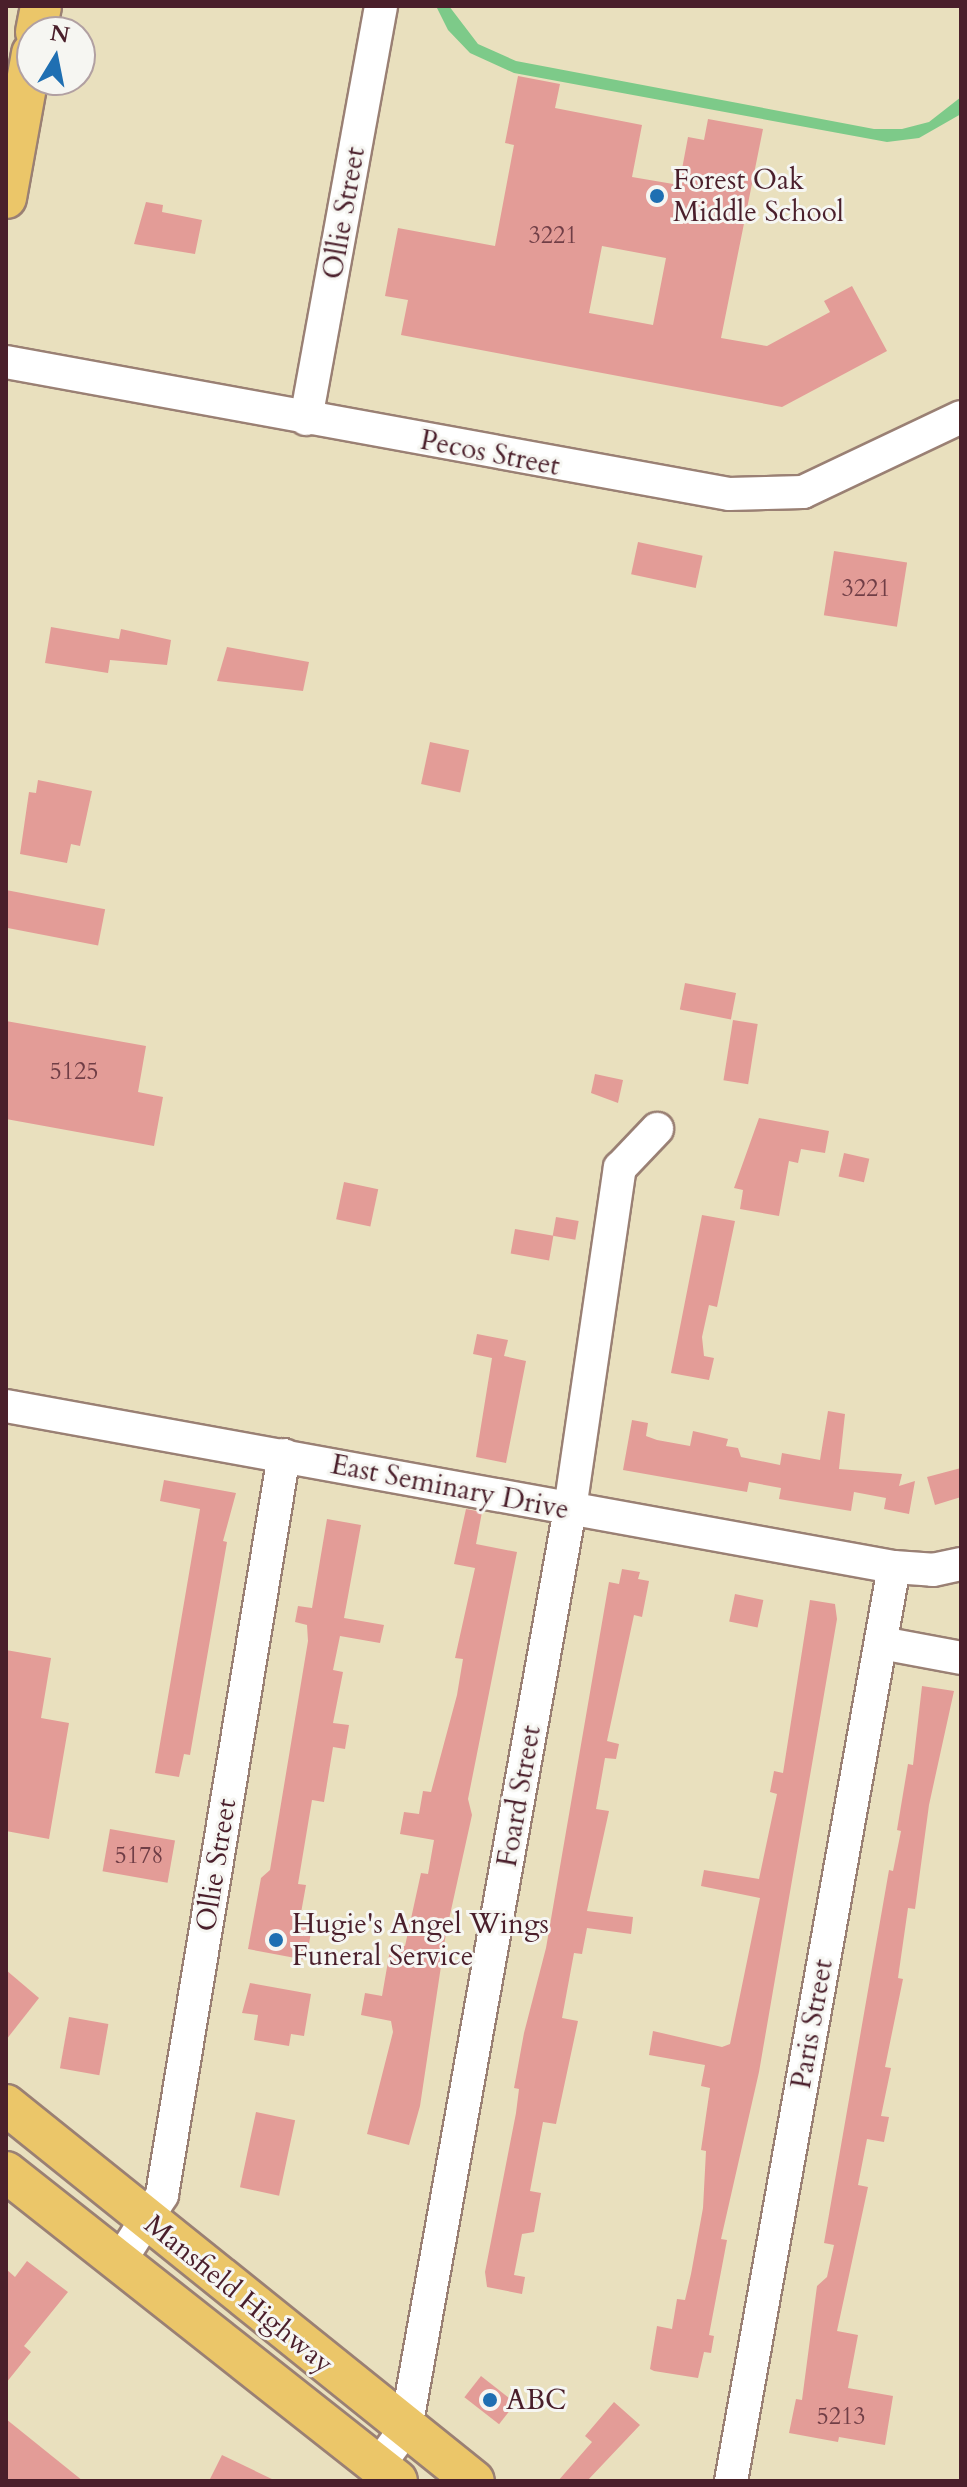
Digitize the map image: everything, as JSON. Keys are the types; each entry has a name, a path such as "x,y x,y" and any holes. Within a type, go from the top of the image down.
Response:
{"main road":[{"path":"8,177 24,96"},
{"name":"Mansfield Highway","path":"6,2105 474,2481"},
{"name":"Mansfield Highway","path":"6,2172 118,2264 388,2473"}],"street":[{"name":"Ollie Street","path":"306,419 381,6"},
{"name":"Pecos Street","path":"6,362 601,474 729,494 783,496 803,492 961,417"},
{"name":"Foard Street","path":"388,2473 406,2428 570,1509 620,1168 657,1129"},
{"name":"East Seminary Drive","path":"6,1406 894,1567 933,1570 961,1564"},
{"name":"Ollie Street","path":"118,2264 162,2195 284,1455"},
{"name":"Paris Street","path":"731,2481 894,1567"},
{"path":"881,1643 961,1658"}],"green space":[{"path":"436,6 449,6 478,44 516,61 874,129 902,129 929,122 961,97 961,114 919,138 887,142 514,73 470,53 448,30"}],"building":[{"path":"518,76 560,84 555,108 642,125 632,177 679,185 688,137 704,140 708,119 763,129 721,338 767,346 830,312 824,301 852,286 887,351 782,407 401,335 408,300 385,296 398,228 495,246 514,145 505,143","holes":["602,246 666,258 653,325 589,313"]},
{"path":"146,202 163,205 162,212 202,220 195,254 134,244"},
{"path":"638,542 703,556 696,588 631,574"},
{"path":"834,551 907,563 897,627 824,615"},
{"path":"51,627 119,639 121,629 171,640 167,665 110,660 108,673 45,663"},
{"path":"227,647 309,662 303,691 217,681"},
{"path":"430,742 469,750 460,792 421,784"},
{"path":"38,780 92,791 80,846 71,844 67,863 20,854 29,792 36,793"},
{"path":"6,890 105,909 98,946 6,928"},
{"path":"685,983 736,993 731,1019 680,1010"},
{"path":"733,1020 758,1024 748,1084 723,1080"},
{"path":"6,1021 146,1046 138,1092 163,1097 154,1146 6,1119"},
{"path":"595,1074 623,1080 618,1103 591,1093"},
{"path":"759,1118 829,1131 825,1153 801,1149 798,1163 789,1161 779,1216 740,1209 743,1190 734,1188"},
{"path":"844,1153 869,1159 864,1182 839,1176"},
{"path":"344,1182 378,1189 370,1226 336,1219"},
{"path":"702,1215 735,1221 717,1307 709,1305 702,1337 704,1356 714,1358 709,1380 671,1373"},
{"path":"556,1217 579,1221 575,1240 553,1236"},
{"path":"515,1229 553,1236 549,1260 511,1254"},
{"path":"477,1334 508,1340 504,1356 526,1361 506,1463 476,1457 492,1358 473,1354"},
{"path":"828,1411 845,1414 839,1469 902,1474 899,1486 915,1481 909,1514 884,1509 886,1498 854,1492 851,1511 779,1499 781,1488 749,1482 747,1492 623,1470 632,1420 648,1423 646,1436 657,1440 690,1446 693,1431 728,1439 726,1446 738,1448 741,1457 780,1465 782,1453 820,1460"},
{"path":"961,1468 961,1497 935,1505 927,1477"},
{"path":"164,1480 236,1493 223,1541 227,1542 190,1755 184,1754 179,1777 155,1773 200,1509 160,1501"},
{"path":"466,1509 482,1512 476,1544 517,1552 468,1799 472,1815 446,1933 420,2106 409,2145 367,2134 393,2032 391,2021 361,2015 365,1993 382,1996 391,1944 405,1946 421,1873 428,1874 434,1840 400,1834 404,1812 419,1814 423,1791 431,1792 457,1695 463,1659 455,1658 475,1568 454,1564"},
{"path":"327,1519 361,1525 344,1618 384,1625 380,1643 340,1636 333,1670 343,1672 333,1723 349,1725 345,1749 333,1747 324,1802 312,1800 298,1884 306,1885 299,1924 312,1927 306,1960 248,1949 261,1878 270,1870 308,1641 307,1625 295,1622 298,1606 312,1608"},
{"path":"622,1569 640,1572 638,1579 649,1581 642,1617 634,1615 607,1741 619,1744 616,1759 605,1758 596,1809 609,1811 587,1911 633,1917 631,1934 587,1928 582,1954 574,1953 562,2018 578,2021 556,2124 543,2122 530,2191 541,2193 534,2232 522,2234 514,2275 525,2277 522,2294 487,2287 485,2272 516,2113 519,2089 514,2088 524,2033 546,1948 609,1582 619,1584"},
{"path":"735,1594 763,1600 758,1627 729,1621"},
{"path":"810,1600 835,1604 837,1619 759,2072 721,2239 727,2240 709,2335 714,2336 711,2353 704,2352 698,2378 654,2371 650,2369 657,2326 672,2329 677,2299 685,2300 691,2274 703,2208 706,2151 701,2150 710,2088 701,2086 705,2065 649,2055 653,2031 722,2047 730,2044 760,1898 701,1886 704,1870 759,1879 777,1794 770,1792 774,1771 783,1773"},
{"path":"6,1650 51,1658 41,1718 69,1723 49,1839 6,1831"},
{"path":"922,1686 954,1691 929,1805 915,1909 908,1908 898,1978 903,1979 885,2067 891,2068 881,2116 889,2117 884,2142 867,2139 858,2185 868,2187 837,2331 858,2335 848,2388 893,2396 885,2445 839,2437 838,2442 789,2433 796,2399 802,2400 817,2286 827,2277 834,2245 824,2243 889,1870 893,1871 901,1831 897,1830 908,1764 913,1765"},
{"path":"110,1829 175,1840 168,1883 103,1871"},
{"path":"6,1970 39,1998 6,2040"},
{"path":"250,1983 311,1994 304,2036 291,2034 289,2046 254,2040 258,2015 242,2013"},
{"path":"69,2017 108,2024 99,2075 60,2068"},
{"path":"256,2112 295,2120 279,2196 240,2187"},
{"path":"27,2261 68,2292 24,2346 31,2352 6,2383 6,2269 15,2277"},
{"name":"ABC","path":"481,2376 516,2403 499,2424 464,2397"},
{"path":"614,2402 640,2425 587,2481 558,2481 592,2442 585,2436"},
{"path":"6,2419 83,2481 6,2481"},
{"path":"222,2455 276,2481 209,2481"}],"place":[{"name":"Forest Oak Middle School","path":"657,196"},
{"name":"Hugie's Angel Wings Funeral Service","path":"276,1940"},
{"name":"ABC","path":"490,2400"}]}
